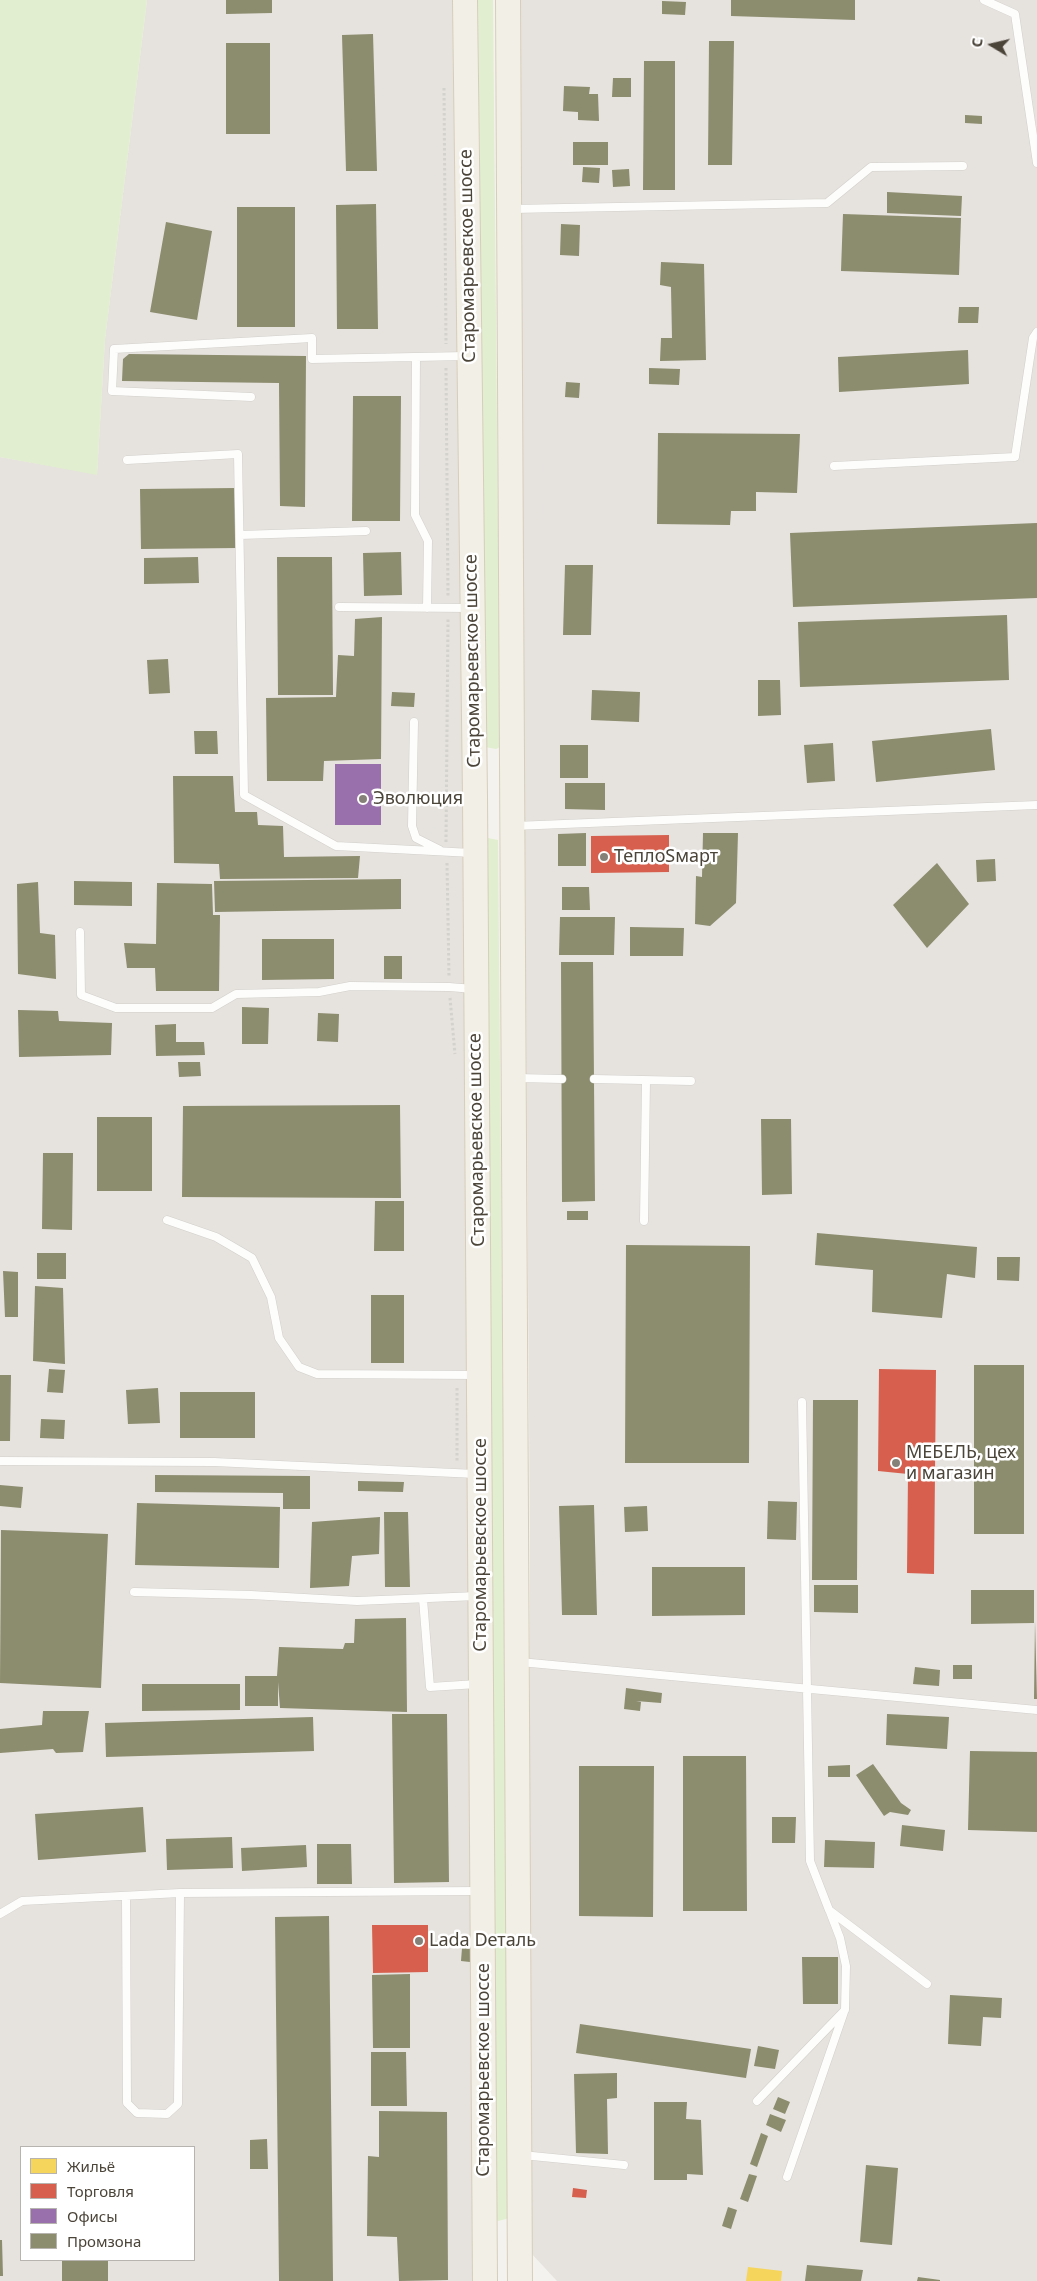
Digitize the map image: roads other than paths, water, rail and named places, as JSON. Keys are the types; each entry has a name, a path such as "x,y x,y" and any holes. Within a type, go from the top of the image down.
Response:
{"main road":[{"name":"Старомарьевское шоссе","path":"465,0 458,356 472,608 475,796 476,989 468,1375 469,1474 481,1596 485,2281"},
{"name":"Старомарьевское шоссе","path":"508,0 520,2270"},
{"path":"475,796 512,794"},
{"path":"520,2270 538,2281"}],"lane":[{"path":"984,0 1015,14 1037,162"},
{"path":"510,209 827,203 871,167 963,166"},
{"path":"834,466 1015,457 1033,338 1037,332"},
{"path":"251,397 112,391 114,349 312,338 312,359 458,356"},
{"path":"416,357 415,515 428,541 427,608"},
{"path":"127,460 238,454 244,795 336,846 474,853"},
{"path":"240,535 366,531"},
{"path":"340,607 472,608"},
{"path":"414,722 412,826 416,838 446,853"},
{"path":"512,826 1037,805"},
{"path":"80,932 81,995 116,1008 212,1008 236,994 319,992 350,986 476,989"},
{"path":"515,1078 562,1079"},
{"path":"594,1080 691,1082"},
{"path":"644,1221 646,1080"},
{"path":"167,1220 216,1237 252,1258 271,1297 279,1338 299,1366 317,1374 468,1375"},
{"path":"787,2177 845,2010 846,1966 840,1938 810,1861 802,1402"},
{"path":"0,1461 214,1462 469,1474"},
{"path":"134,1592 251,1595 357,1601 481,1596"},
{"path":"424,1599 430,1687 482,1683"},
{"path":"518,1662 808,1687 1037,1710"},
{"path":"0,1914 22,1900 180,1893 483,1891"},
{"path":"126,1896 127,2103 137,2113 167,2114 178,2104 180,1893"},
{"path":"829,1910 927,1984"},
{"path":"757,2101 845,2010"},
{"path":"520,2155 624,2165"}],"place":[{"name":"Эволюция","path":"363,799"},
{"name":"ТеплоSмарт","path":"604,857"},
{"name":"МЕБЕЛЬ, цех и магазин","path":"896,1463"},
{"name":"Lada Dеталь","path":"419,1941"}]}
